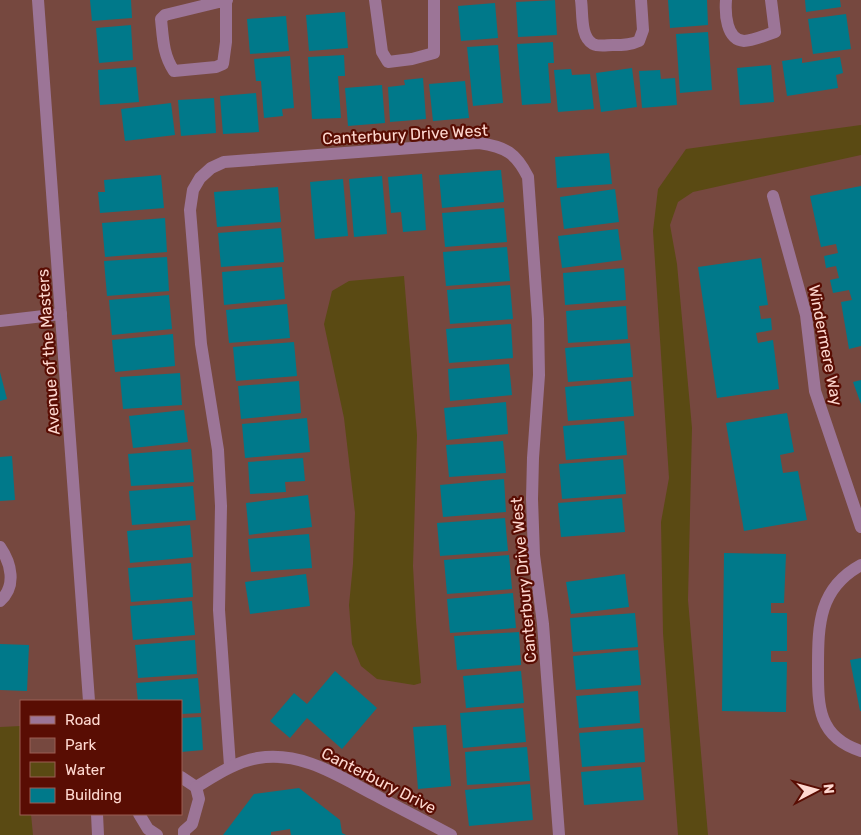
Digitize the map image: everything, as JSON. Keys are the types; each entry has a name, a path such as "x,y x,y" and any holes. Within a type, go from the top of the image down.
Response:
{"street":[{"name":"Avenue of the Masters","path":"38,0 89,700"},
{"path":"226,0 226,42 222,64 216,68 174,71 168,62 163,47 161,19 165,15 226,0"},
{"path":"375,0 382,52 388,62 412,59 434,53 434,0"},
{"path":"582,0 584,32 593,44 602,45 633,44 639,41 643,30 641,0"},
{"path":"726,0 726,18 732,33 736,39 745,41 775,32 770,0"},
{"name":"Canterbury Drive West","path":"230,766 219,610 221,506 218,450 201,344 190,210 193,190 200,178 211,168 224,162 480,143 499,146 512,153 522,164 528,178 538,310 539,375 532,499 534,555 543,624 559,835"},
{"name":"Windermere Way","path":"774,196 806,315 815,391 861,527"},
{"path":"0,321 61,314"},
{"path":"0,546 7,556 11,571 10,584 0,601"},
{"path":"861,565 847,574 829,596 819,623 818,636 818,701 821,714 827,727 836,738 861,750"},
{"name":"Canterbury Drive","path":"196,787 230,766 245,761 287,757 314,764 451,835"},
{"path":"182,778 196,787 200,799 192,824 182,834"},
{"path":"97,815 98,835"},
{"path":"140,815 148,829 157,835"}],"green space":[{"path":"0,0 861,0 861,835 0,835"}],"water":[{"path":"861,125 861,155 693,192 678,202 670,225 677,264 692,428 688,600 708,835 678,835 663,633 661,522 669,478 653,231 658,189 686,149"},
{"path":"404,276 417,435 413,566 421,683 414,685 377,679 361,666 352,644 349,605 355,513 344,418 324,324 332,291 349,281"},
{"path":"20,726 20,815 31,815 33,835 0,835 0,727"}],"building":[{"path":"90,0 131,0 132,18 92,21"},
{"path":"555,0 557,35 518,37 516,2"},
{"path":"668,0 707,0 708,25 670,28"},
{"path":"805,0 840,0 841,7 806,12"},
{"path":"495,3 498,38 461,41 458,6"},
{"path":"345,12 348,48 309,51 306,15"},
{"path":"846,14 851,49 813,54 808,19"},
{"path":"286,16 289,51 250,54 247,19"},
{"path":"131,25 133,60 99,63 96,28"},
{"path":"708,32 712,90 680,93 676,34"},
{"path":"553,42 554,63 548,63 551,103 522,105 517,44"},
{"path":"498,45 503,103 473,106 467,47"},
{"path":"344,55 345,76 338,76 341,118 312,119 308,57"},
{"path":"290,56 294,108 282,109 283,116 264,118 261,81 256,81 254,59"},
{"path":"840,57 843,73 836,75 838,88 787,96 782,61 802,58 802,63"},
{"path":"771,65 774,102 740,105 737,68"},
{"path":"136,67 139,102 100,105 98,70"},
{"path":"632,68 637,107 601,112 596,73"},
{"path":"571,69 572,75 590,74 594,109 558,112 554,70"},
{"path":"660,70 661,79 675,78 677,105 642,108 639,71"},
{"path":"423,78 426,119 390,122 388,87 405,85 404,80"},
{"path":"465,81 469,118 433,121 429,84"},
{"path":"382,85 385,123 348,126 345,88"},
{"path":"256,93 259,132 223,134 220,96"},
{"path":"214,98 216,133 181,136 178,100"},
{"path":"171,103 175,135 125,141 121,109"},
{"path":"609,153 612,184 557,188 555,157"},
{"path":"501,170 504,202 442,208 439,175"},
{"path":"422,174 426,230 403,232 401,212 391,213 388,177"},
{"path":"161,175 164,208 100,213 98,192 105,192 104,180"},
{"path":"382,176 387,234 354,237 349,179"},
{"path":"343,179 348,236 315,239 310,182"},
{"path":"861,186 861,346 849,349 841,302 852,300 849,290 833,293 830,280 839,278 836,266 826,268 824,256 838,253 836,244 821,247 810,196"},
{"path":"278,187 281,222 217,227 214,192"},
{"path":"615,189 619,222 564,229 560,197"},
{"path":"504,208 507,242 445,247 442,213"},
{"path":"165,218 167,252 105,257 102,223"},
{"path":"281,228 284,262 221,267 218,233"},
{"path":"618,229 622,260 562,268 558,236"},
{"path":"507,247 510,281 446,286 443,252"},
{"path":"167,257 169,291 107,296 104,261"},
{"path":"761,258 768,305 759,306 761,319 771,318 772,330 756,333 758,343 773,340 779,389 717,398 698,267"},
{"path":"282,267 285,299 224,305 222,272"},
{"path":"624,268 626,300 565,305 563,273"},
{"path":"510,285 513,319 450,324 447,290"},
{"path":"169,295 172,329 112,335 109,300"},
{"path":"287,304 290,338 229,343 226,310"},
{"path":"626,306 628,339 568,343 566,311"},
{"path":"511,324 513,358 449,363 446,329"},
{"path":"173,334 175,366 115,372 112,340"},
{"path":"294,342 297,376 236,381 233,347"},
{"path":"630,343 633,377 568,382 565,348"},
{"path":"509,364 512,395 450,401 448,369"},
{"path":"0,372 7,399 0,401"},
{"path":"180,373 182,405 123,409 120,377"},
{"path":"861,380 861,404 853,382"},
{"path":"299,381 301,413 241,419 238,386"},
{"path":"631,381 634,416 568,421 565,387"},
{"path":"506,402 508,434 447,440 444,408"},
{"path":"184,410 188,442 133,448 129,416"},
{"path":"787,413 794,452 780,455 783,473 798,471 807,520 744,531 726,423"},
{"path":"307,418 310,452 245,458 242,424"},
{"path":"624,421 627,455 566,460 563,426"},
{"path":"503,441 506,473 449,477 446,445"},
{"path":"191,449 194,482 131,486 128,454"},
{"path":"12,456 15,500 0,501 0,457"},
{"path":"303,458 305,481 285,482 286,492 250,494 248,462"},
{"path":"623,459 626,494 562,499 559,464"},
{"path":"504,479 506,512 443,517 440,485"},
{"path":"193,486 196,520 132,525 129,491"},
{"path":"308,495 312,527 249,535 246,503"},
{"path":"622,498 625,532 561,537 558,503"},
{"path":"505,518 508,551 440,556 437,523"},
{"path":"190,525 193,557 130,563 127,531"},
{"path":"309,534 312,568 251,572 248,539"},
{"path":"724,553 786,554 784,603 771,603 771,613 787,613 787,651 771,651 771,662 787,662 786,712 722,711"},
{"path":"509,555 512,589 447,594 444,560"},
{"path":"191,563 193,597 131,602 128,568"},
{"path":"306,574 310,606 250,614 245,582"},
{"path":"625,574 629,607 571,614 566,582"},
{"path":"513,593 516,628 450,633 447,599"},
{"path":"192,601 195,635 133,640 130,606"},
{"path":"635,613 638,647 573,652 570,618"},
{"path":"519,632 521,665 457,670 454,636"},
{"path":"195,640 197,674 138,678 135,645"},
{"path":"0,644 29,645 27,691 0,690"},
{"path":"638,650 641,685 576,690 573,656"},
{"path":"861,658 861,711 860,711 850,660"},
{"path":"335,671 377,708 342,749 307,718 290,738 270,721 294,693 307,704"},
{"path":"521,671 524,703 466,708 463,676"},
{"path":"198,678 201,713 182,714 182,700 138,700 136,683"},
{"path":"638,691 640,723 579,728 576,696"},
{"path":"523,708 526,742 463,748 460,713"},
{"path":"201,717 203,750 182,752 182,718"},
{"path":"446,725 451,786 418,789 413,727"},
{"path":"643,728 645,762 582,767 579,733"},
{"path":"527,747 530,781 467,785 465,752"},
{"path":"641,767 644,800 584,805 581,772"},
{"path":"530,784 533,820 469,826 465,790"},
{"path":"299,788 340,820 342,833 346,835 291,835 290,829 271,832 271,835 223,835 254,794"}]}
